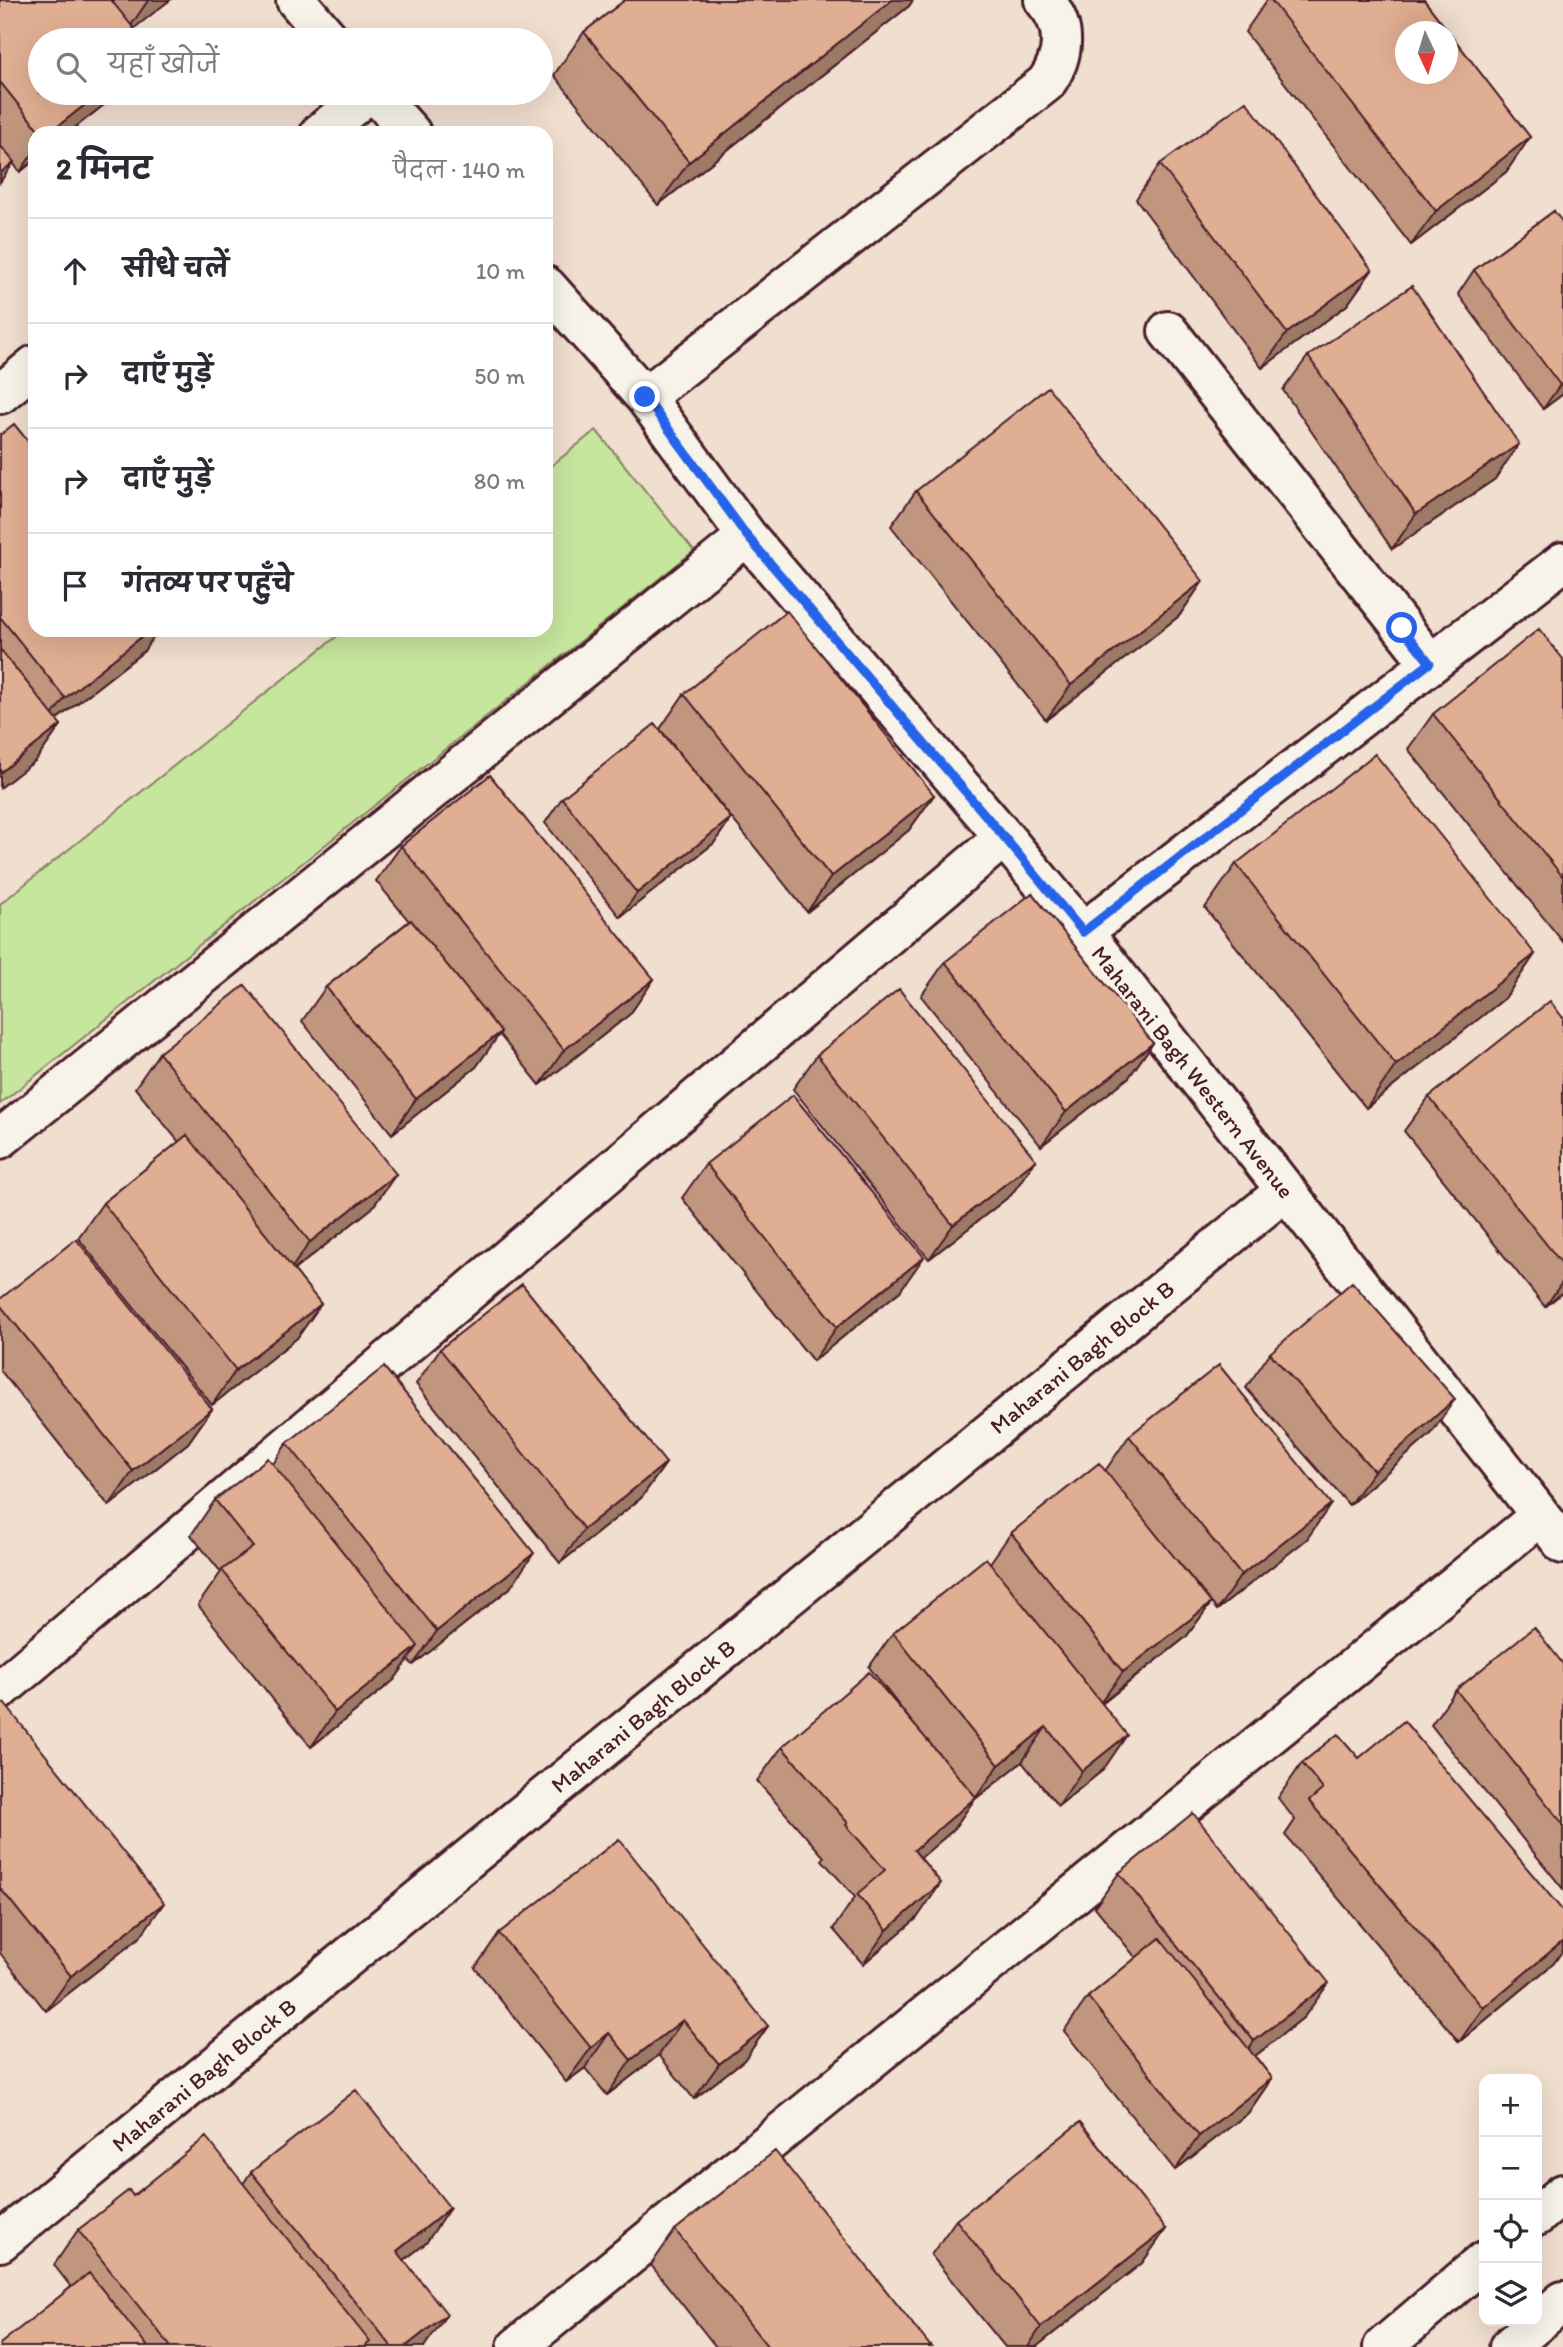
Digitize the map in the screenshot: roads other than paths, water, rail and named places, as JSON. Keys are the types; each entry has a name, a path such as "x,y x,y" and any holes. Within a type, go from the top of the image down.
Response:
{"street":[{"path":"296,0 320,28"},
{"path":"645,397 1046,83 1061,57 1062,34 1053,10 1044,0"},
{"path":"329,126 354,105"},
{"path":"386,105 405,126"},
{"name":"Maharani Bagh Western Avenue","path":"553,294 645,397 747,536 1083,932 1552,1530"},
{"path":"1168,331 1430,663"},
{"path":"0,394 28,371"},
{"path":"0,1139 747,536"},
{"path":"1083,932 1563,562"},
{"path":"0,1690 1004,837"},
{"name":"Maharani Bagh Block B","path":"0,2242 1286,1190"},
{"path":"517,2347 1552,1530"},
{"path":"1542,2212 1563,2194"},
{"path":"1383,2347 1482,2263"},
{"path":"1509,2347 1563,2301"}]}
